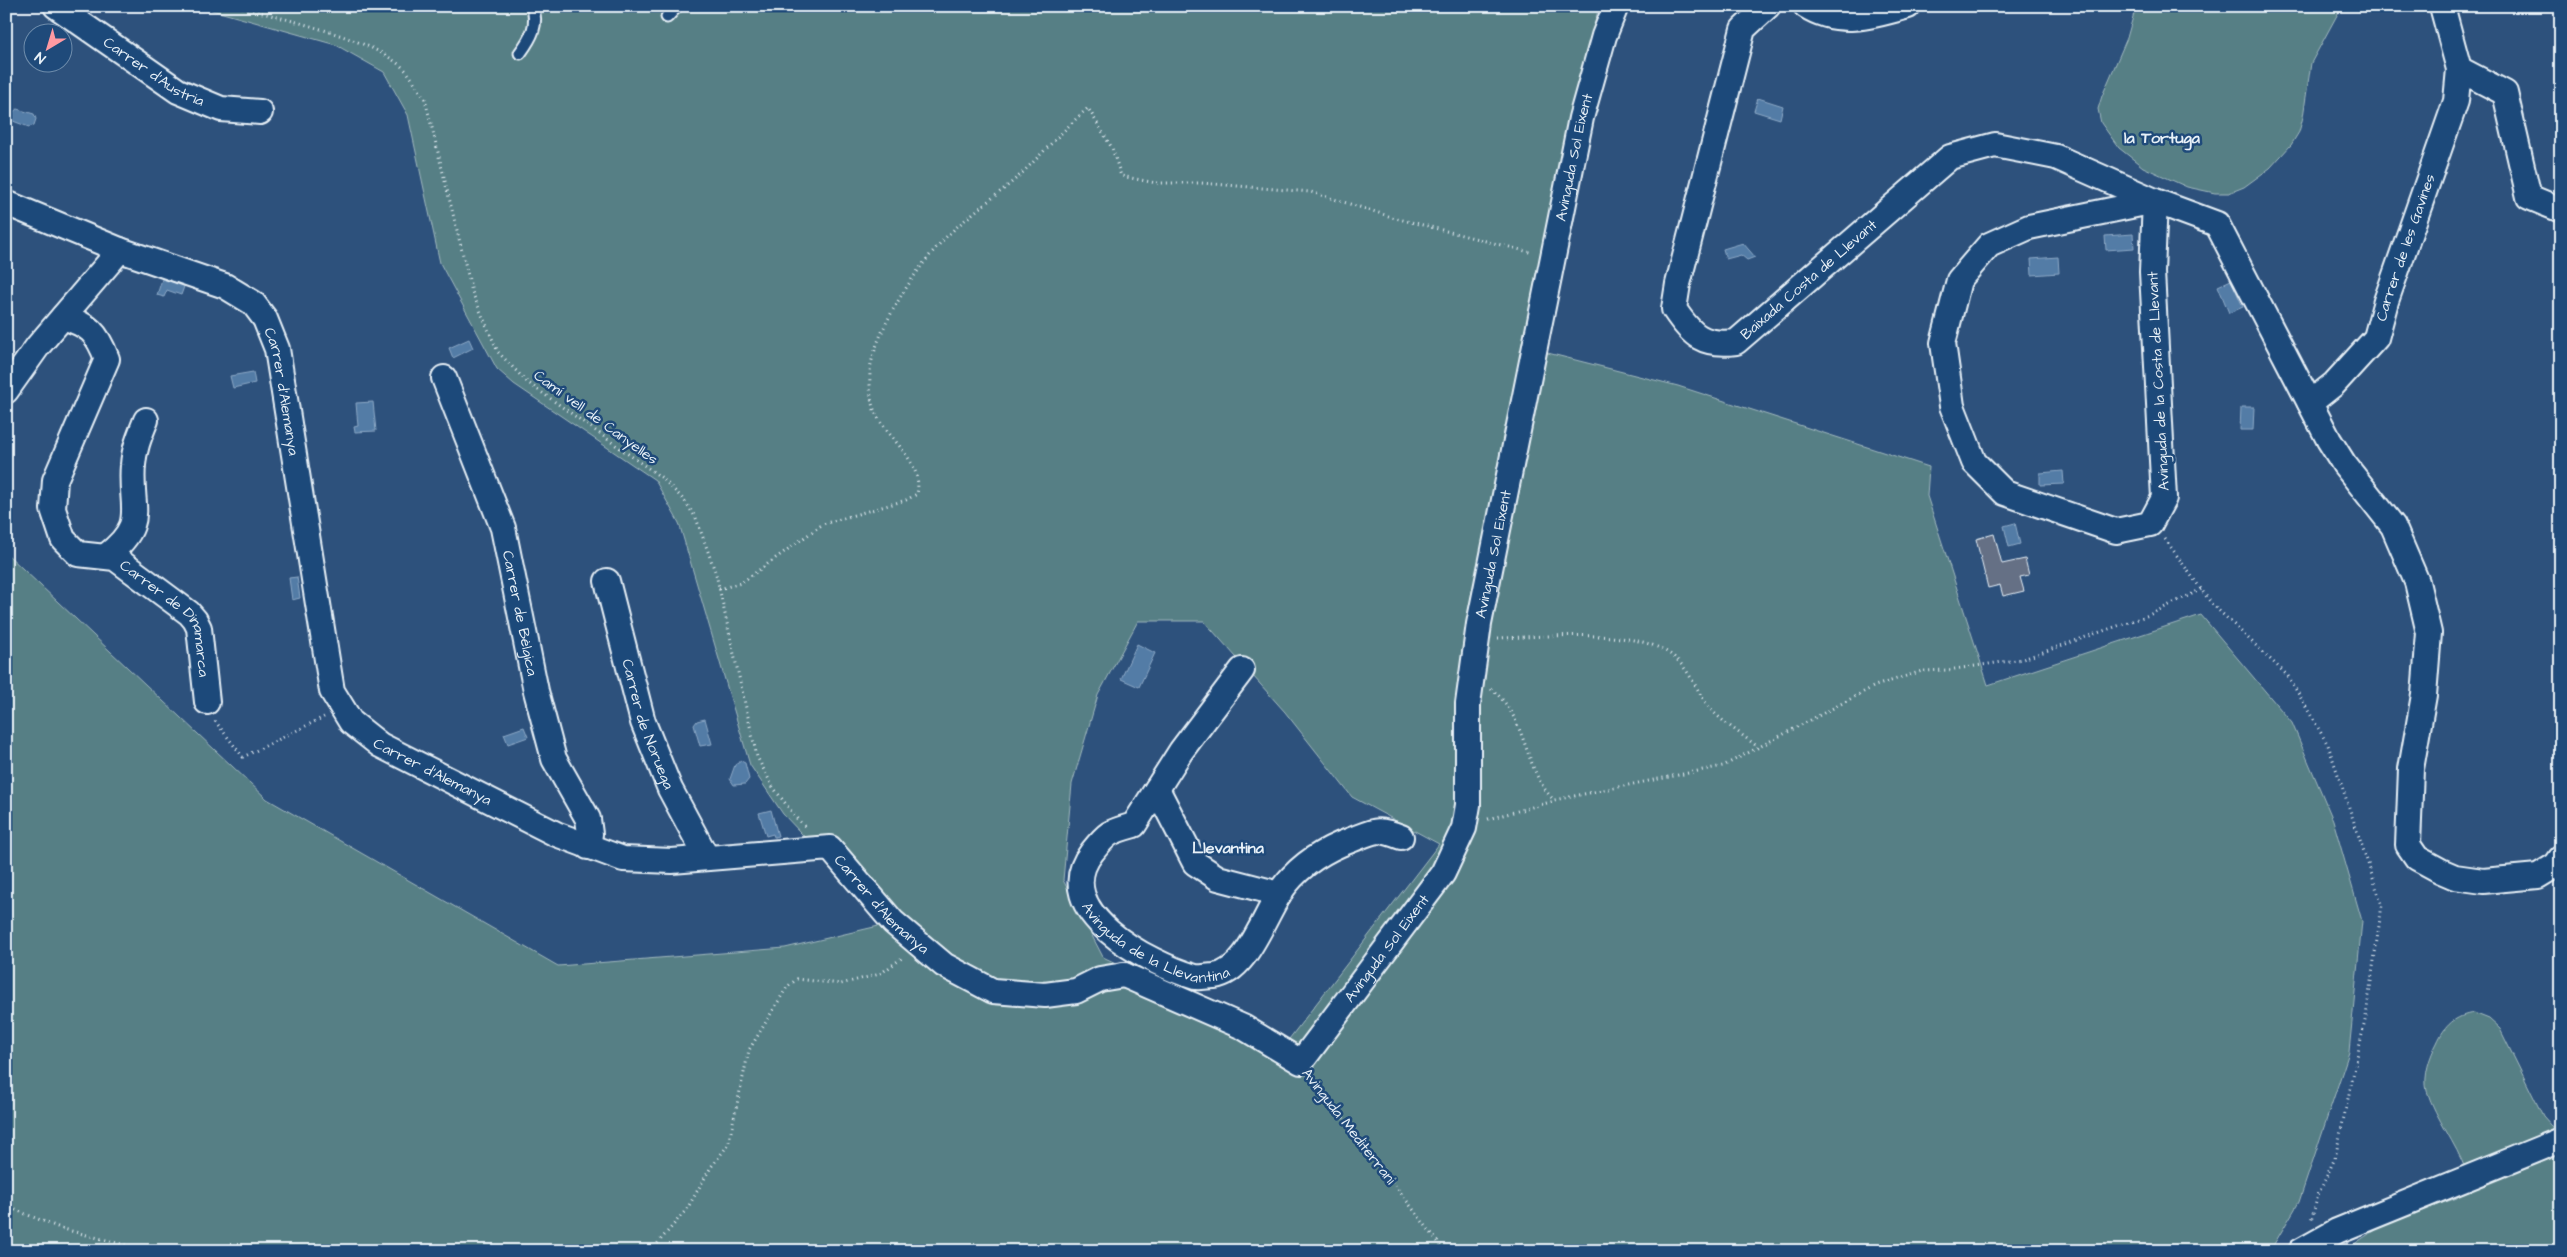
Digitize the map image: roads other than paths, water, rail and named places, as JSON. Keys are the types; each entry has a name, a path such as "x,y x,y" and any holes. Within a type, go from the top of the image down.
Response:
{"street":[{"name":"Carrer d'Austria","path":"56,6 178,92 220,109 260,112"},
{"name":"Avinguda Sol Eixent","path":"1300,1062 1443,873 1465,821 1468,804 1468,704 1477,636 1581,118 1602,44 1616,6"},
{"name":"Baixada Costa de Llevant","path":"1768,6 1742,30 1678,284 1674,309 1688,330 1704,340 1720,344 1736,342 1950,157 1995,145 2056,157 2155,201"},
{"path":"1806,6 1830,16 1862,19 1908,6"},
{"path":"2442,6 2459,69 2505,93 2529,197 2561,210"},
{"name":"Carrer de les Gavines","path":"2310,403 2334,384 2376,338 2386,301 2456,101 2459,69"},
{"path":"2155,201 2217,224 2329,440 2344,464 2394,526 2417,582 2429,633 2424,695 2411,769 2408,845 2417,858 2441,871 2455,877 2483,881 2538,876 2556,864 2561,858"},
{"name":"Avinguda de la Costa de Llevant","path":"2155,201 2152,272 2164,498 2150,524 2116,531 2005,493 1974,462 1952,406 1943,342 1959,280 1989,245 2029,227 2155,201"},
{"name":"Carrer d'Alemanya","path":"6,204 120,250 225,286 253,303 265,319 277,349 332,691 351,722 380,745 556,834 623,859 672,861 830,848 893,922 944,965 993,990 1045,995 1076,990 1100,979 1124,975"},
{"path":"6,391 62,317 120,250"},
{"name":"Carrer de Dinamarca","path":"62,317 83,323 100,339 107,359 55,480 53,509 63,539 78,554 106,556 122,564 189,613 199,628 207,702"},
{"name":"Carrer de Bèlgica","path":"444,378 502,528 536,691 554,759 588,819 590,834 588,847"},
{"path":"106,556 120,544 136,518 132,466 136,444 146,420"},
{"name":"Carrer de Noruega","path":"607,581 643,722 670,790 707,858"},
{"name":"Avinguda de la Llevantina","path":"1242,670 1181,752 1134,825 1107,832 1088,858 1079,878 1086,904 1101,925 1132,950 1197,977 1221,975 1245,955 1279,894 1307,863 1332,847 1382,830 1401,837"},
{"path":"1157,789 1195,863 1218,878 1279,894"},
{"path":"1124,975 1132,950"},
{"name":"Avinguda Mediterrani","path":"1124,975 1243,1027 1300,1062"},
{"path":"2302,1249 2337,1231 2561,1140"}],"lane":[{"path":"520,53 534,33 534,12 532,6"},
{"path":"667,17 677,6"}],"water":[{"path":"1758,98 1783,106 1780,119 1754,111"},
{"path":"17,109 34,114 36,119 34,125 29,127 13,121 12,113"},
{"path":"2133,234 2134,248 2106,250 2105,236"},
{"path":"1743,243 1755,257 1747,260 1741,255 1726,259 1723,249"},
{"path":"2058,257 2059,273 2032,275 2031,259"},
{"path":"163,276 185,284 181,295 167,290 164,297 157,295"},
{"path":"2231,280 2243,307 2229,313 2218,286"},
{"path":"469,339 473,348 453,358 449,348"},
{"path":"253,372 255,383 233,388 230,376"},
{"path":"373,402 376,431 355,432 354,427 358,426 356,403"},
{"path":"2241,407 2254,407 2253,430 2240,430"},
{"path":"2063,471 2064,484 2040,485 2040,473"},
{"path":"2015,523 2020,544 2009,547 2004,526"},
{"path":"297,577 300,598 292,600 289,578"},
{"path":"1137,644 1155,653 1139,687 1121,679"},
{"path":"705,719 712,744 700,746 694,725 697,721"},
{"path":"524,727 528,737 508,744 504,734"},
{"path":"741,761 745,763 749,779 745,784 734,785 730,779 735,765"},
{"path":"771,810 778,836 774,837 773,834 766,836 759,813"}],"district":[{"name":"la Tortuga","path":"2162,137"},
{"name":"Llevantina","path":"1228,847"}]}
